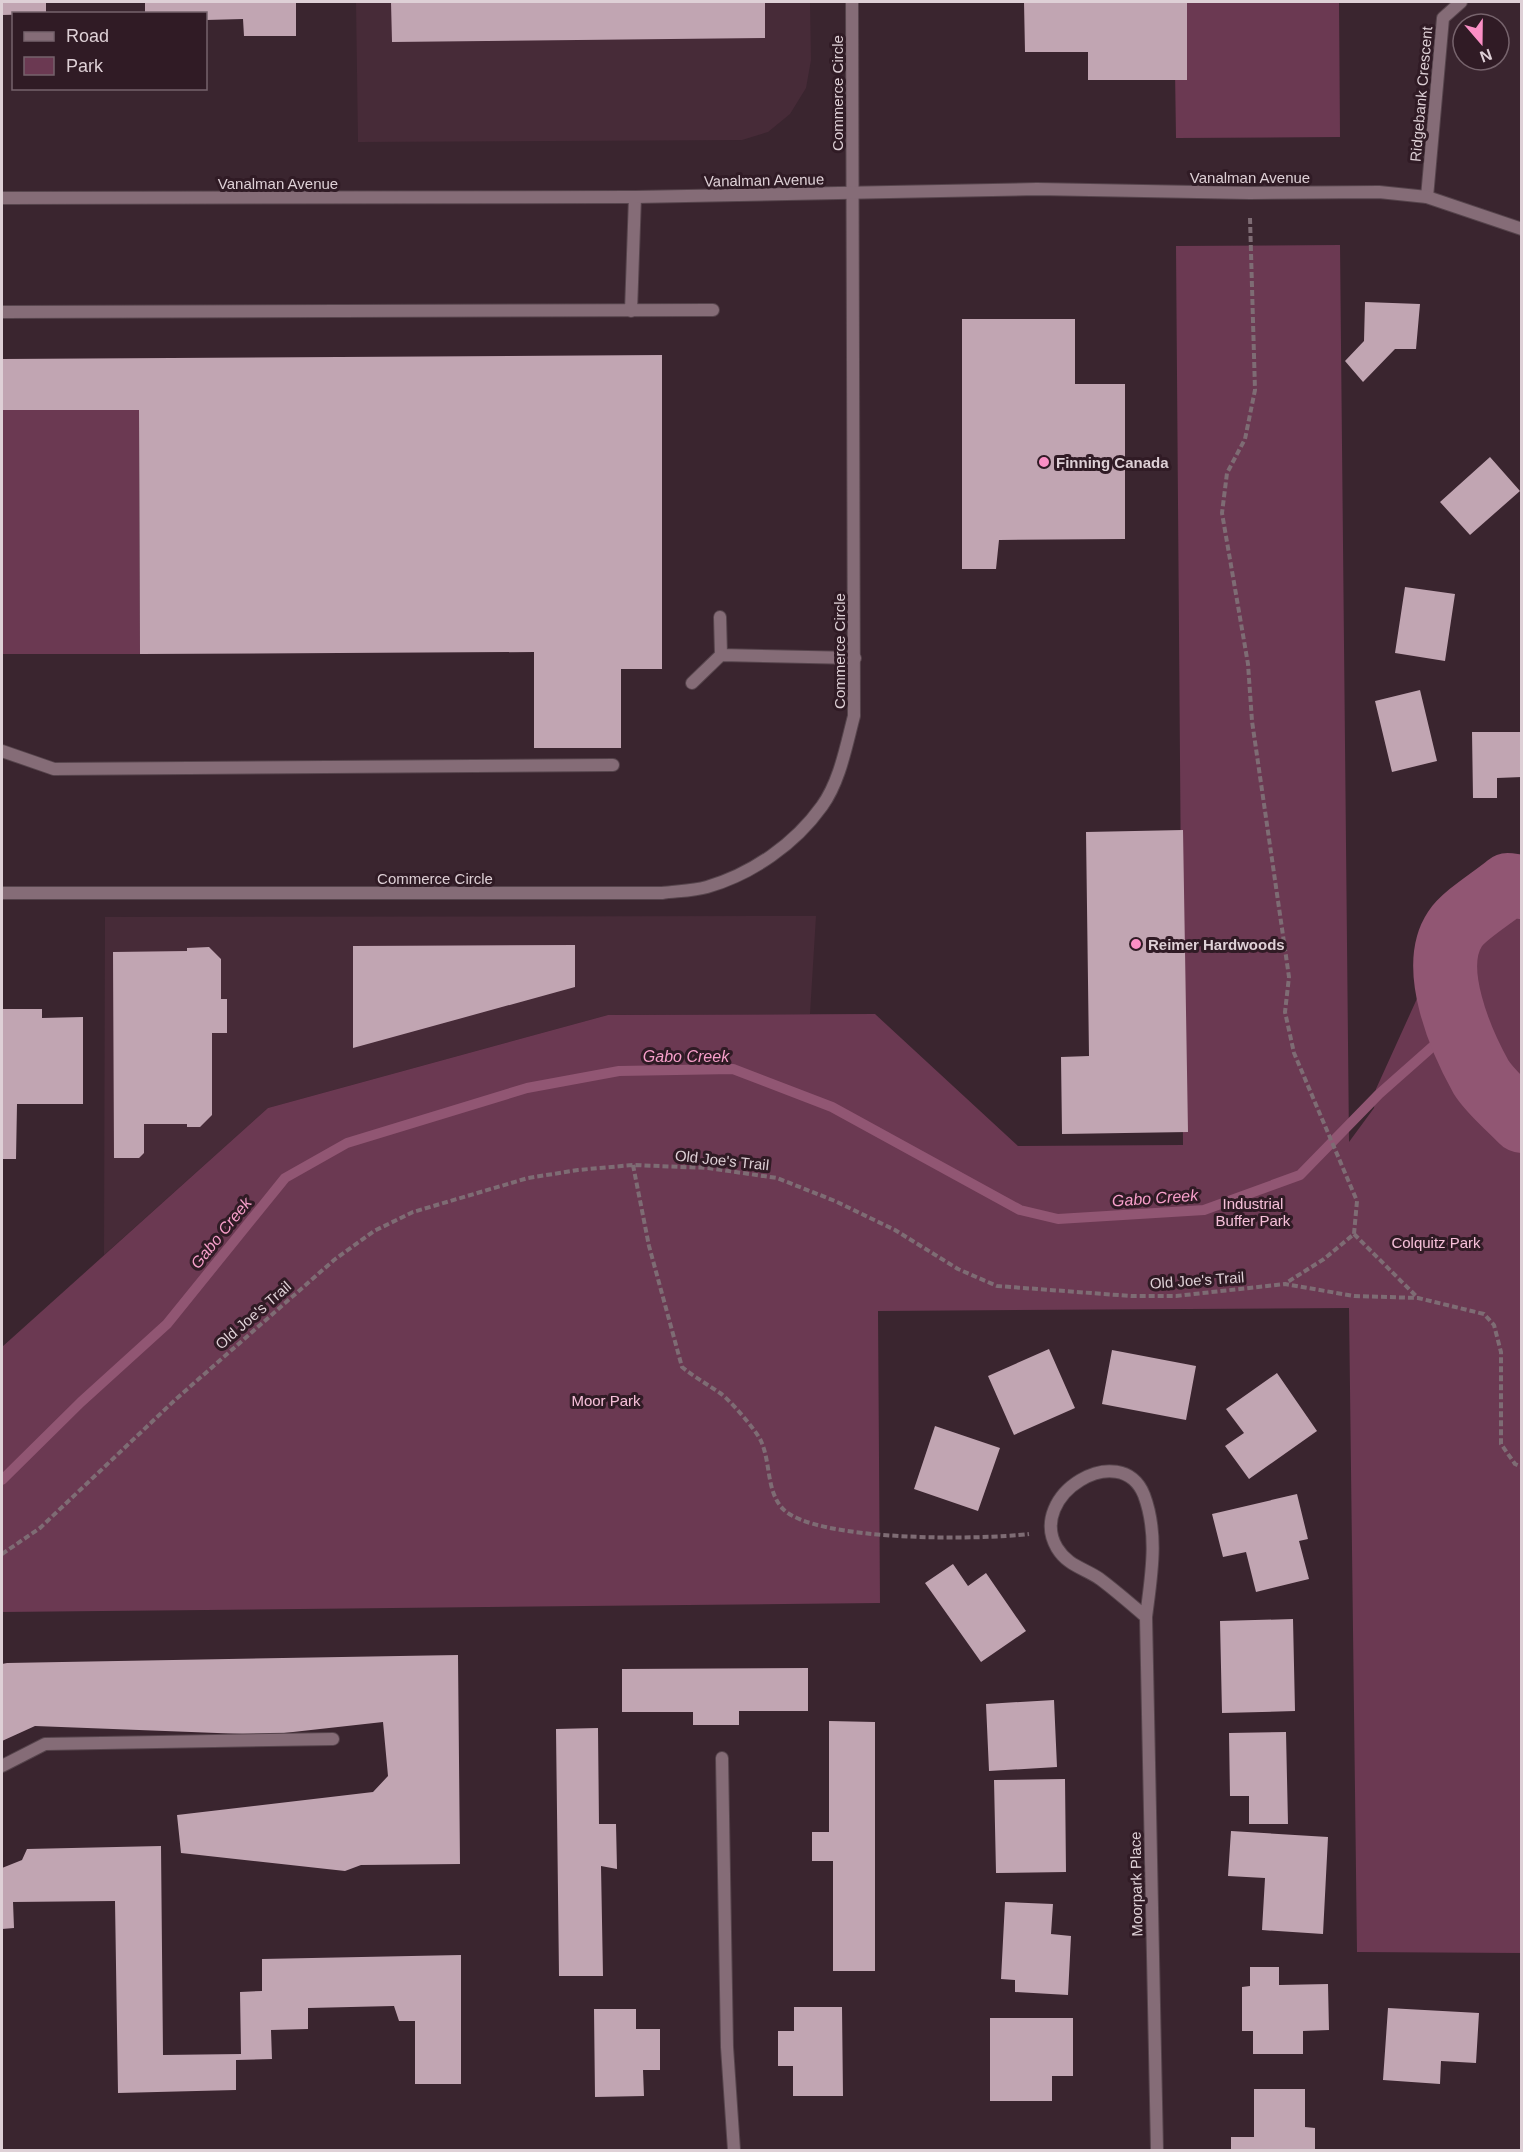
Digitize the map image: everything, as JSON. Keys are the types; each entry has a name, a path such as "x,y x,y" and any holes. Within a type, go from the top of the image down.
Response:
{"street":[{"name":"Commerce Circle","path":"2,893 662,893 707,887 747,870 788,845 823,806 841,766 854,716 852,2"},
{"name":"Ridgebank Crescent","path":"1427,197 1443,18 1461,2"},
{"name":"Vanalman Avenue","path":"2,198 635,197 852,195 1037,189 1250,193 1379,192 1427,197 1521,229"},
{"path":"631,311 635,197"},
{"path":"2,312 713,310"},
{"path":"720,617 721,655"},
{"path":"692,683 721,655 855,658"},
{"path":"2,751 54,769 613,765"},
{"name":"Moorpark Place","path":"1053,1532 1054,1509 1066,1490 1088,1474 1113,1471 1132,1479 1143,1493 1150,1517 1154,1556 1146,1617 1157,2151"},
{"path":"1053,1532 1056,1546 1072,1566 1098,1578 1146,1617"},
{"path":"2,1766 45,1744 333,1739"},
{"path":"722,1758 727,2047 734,2151"}],"path":[{"path":"1250,193 1255,390 1245,439 1227,472 1222,513 1248,664 1252,721 1278,915 1289,977 1285,1012 1294,1053 1357,1201 1354,1234 1324,1259 1285,1284"},
{"path":"633,1165 649,1246 682,1367 697,1380 722,1394 760,1438 768,1458 772,1491 784,1510 804,1521 831,1530 887,1535 1024,1535 1053,1532"},
{"name":"Old Joe's Trail","path":"2,1554 40,1528 176,1399 334,1260 374,1231 413,1212 528,1178 633,1165 708,1168 777,1178 835,1201 895,1230 958,1269 997,1286 1131,1296 1176,1296 1285,1284 1354,1296 1418,1298 1484,1314 1494,1325 1501,1352 1501,1444 1515,1464 1521,1467"},
{"path":"1354,1234 1418,1298"}],"shaded area":[{"path":"356,2 810,2 811,60 806,88 790,114 768,132 742,140 358,142"},
{"path":"816,916 810,1014 608,1015 268,1108 104,1255 105,917"}],"green space":[{"path":"1174,2 1339,2 1340,137 1176,138"},
{"path":"1340,245 1349,1142 1374,1108 1376,1089 1435,959 1446,924 1446,908 1451,896 1461,896 1489,870 1521,856 1521,1953 1357,1952 1349,1308 878,1311 880,1603 2,1612 2,1347 268,1108 608,1015 875,1014 1018,1146 1183,1145 1176,246"},
{"path":"2,410 139,410 140,654 2,654"}],"building":[{"path":"2,2 46,2 46,12 12,12 12,15 2,15"},
{"path":"145,2 296,2 296,36 244,36 243,19 207,20 207,12 145,12"},
{"path":"391,2 765,2 765,38 392,42"},
{"path":"1024,2 1187,2 1187,80 1088,80 1088,52 1025,52"},
{"path":"1365,302 1420,304 1416,349 1395,349 1363,382 1345,361 1364,341"},
{"name":"Finning Canada","path":"962,319 1075,319 1075,384 1125,384 1125,539 999,540 996,569 962,569"},
{"path":"662,355 662,669 621,669 621,748 534,748 534,652 140,654 139,410 2,410 2,359"},
{"path":"1490,457 1520,491 1470,535 1440,502"},
{"path":"1405,587 1455,594 1445,661 1395,653"},
{"path":"1420,690 1437,761 1392,772 1375,701"},
{"path":"1472,732 1522,732 1522,777 1497,778 1497,798 1473,798"},
{"name":"Reimer Hardwoods","path":"1183,830 1188,1132 1062,1134 1061,1057 1089,1056 1086,832"},
{"path":"575,945 575,987 353,1048 353,946"},
{"path":"209,947 221,959 221,999 227,999 227,1033 212,1033 212,1115 200,1127 187,1127 187,1124 144,1124 144,1153 139,1158 114,1158 113,952 187,951 187,948"},
{"path":"2,1009 42,1009 42,1018 83,1017 83,1104 17,1104 16,1159 2,1159"},
{"path":"1049,1349 1075,1408 1014,1435 988,1376"},
{"path":"1112,1350 1196,1366 1186,1420 1102,1404"},
{"path":"1277,1373 1317,1431 1249,1479 1225,1446 1244,1433 1226,1409"},
{"path":"935,1426 1000,1448 978,1511 914,1489"},
{"path":"1297,1494 1308,1539 1299,1541 1309,1579 1256,1592 1246,1552 1223,1557 1212,1514"},
{"path":"953,1564 968,1586 986,1573 1026,1631 981,1662 925,1583"},
{"path":"1293,1619 1295,1711 1222,1713 1220,1621"},
{"path":"458,1655 460,1864 361,1865 345,1871 181,1853 177,1815 373,1792 388,1776 383,1722 266,1735 35,1726 2,1741 2,1664 7,1663"},
{"path":"808,1668 808,1711 739,1711 739,1725 693,1725 693,1712 622,1712 622,1669"},
{"path":"1054,1700 1057,1767 989,1771 986,1704"},
{"path":"829,1721 875,1722 875,1971 833,1971 833,1861 812,1861 812,1832 829,1832"},
{"path":"598,1728 599,1824 616,1824 617,1869 601,1866 603,1976 559,1976 556,1729"},
{"path":"1286,1732 1288,1824 1249,1824 1249,1796 1230,1796 1229,1733"},
{"path":"1065,1779 1066,1872 996,1873 994,1780"},
{"path":"1231,1831 1328,1837 1323,1934 1262,1930 1265,1878 1228,1876"},
{"path":"161,1846 163,2055 241,2054 240,1992 262,1991 262,1959 461,1955 461,2084 415,2084 415,2021 399,2021 394,2006 308,2008 308,2029 271,2030 272,2059 236,2060 236,2090 118,2093 115,1901 13,1902 14,1928 2,1929 2,1868 22,1860 27,1849"},
{"path":"1005,1902 1053,1904 1051,1934 1071,1936 1068,1995 1015,1992 1015,1980 1001,1979"},
{"path":"1250,1967 1279,1967 1279,1985 1328,1984 1329,2030 1303,2031 1303,2054 1253,2054 1253,2031 1242,2031 1242,1987 1250,1986"},
{"path":"794,2007 842,2007 843,2096 793,2096 793,2066 778,2066 778,2031 794,2031"},
{"path":"1388,2008 1479,2013 1476,2063 1441,2061 1440,2084 1383,2080"},
{"path":"594,2009 636,2009 636,2029 660,2029 660,2070 643,2070 644,2096 595,2097"},
{"path":"990,2018 1073,2018 1073,2076 1052,2076 1052,2101 990,2101"},
{"path":"1254,2089 1305,2089 1305,2127 1315,2128 1315,2150 1231,2150 1231,2137 1254,2137"}],"waterway":[{"path":"1522,887 1508,885 1459,924 1448,945 1445,964 1451,1004 1457,1025 1473,1062 1490,1089 1522,1121"},
{"name":"Gabo Creek","path":"2,1480 81,1402 167,1324 285,1178 347,1143 527,1088 619,1071 733,1069 832,1107 1020,1210 1058,1219 1204,1210 1300,1175 1379,1094 1457,1025"}],"place":[{"name":"Finning Canada","path":"1044,462"},
{"name":"Reimer Hardwoods","path":"1136,944"}],"park label":[{"name":"Industrial Buffer Park","path":"1253,1212"},
{"name":"Colquitz Park","path":"1436,1242"},
{"name":"Moor Park","path":"606,1400"}]}
